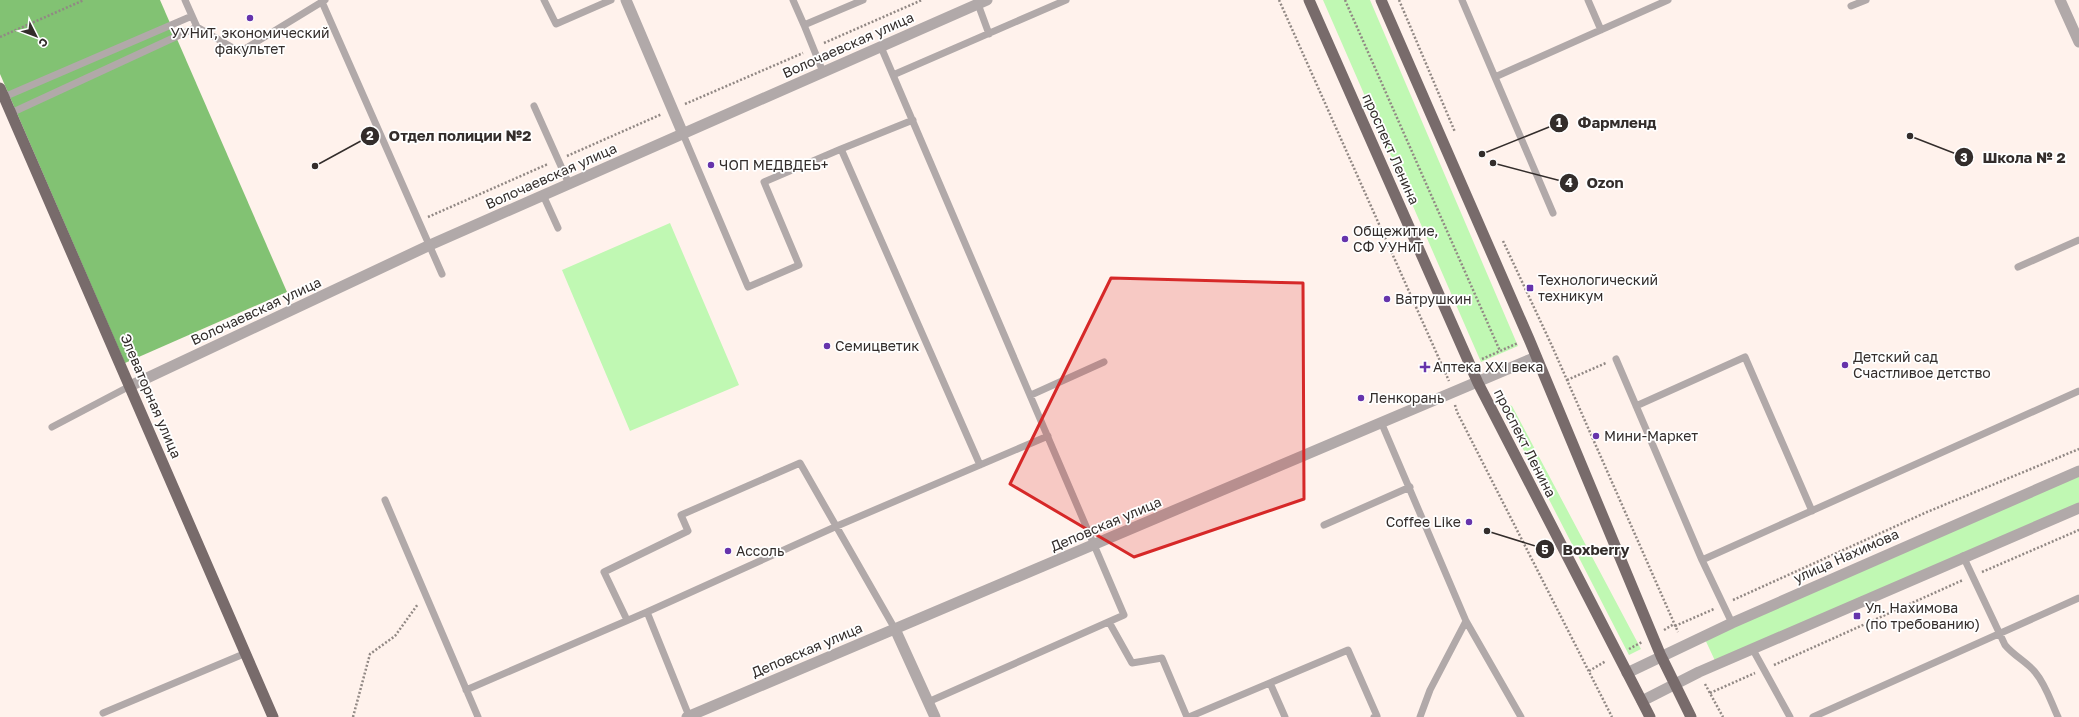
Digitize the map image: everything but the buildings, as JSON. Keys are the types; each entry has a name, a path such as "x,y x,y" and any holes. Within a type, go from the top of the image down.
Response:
{"main road":[{"name":"проспект Ленина","path":"1310,0 1478,383 1650,717"},
{"path":"1381,0 1536,357 1661,656 1691,717"},
{"name":"Элеваторная улица","path":"2,92 273,717"}],"street":[{"path":"626,0 683,134"},
{"path":"2060,0 2079,42"},
{"name":"Волочаевская улица","path":"130,386 430,245 982,2"},
{"name":"Деповская улица","path":"688,716 1381,422 1478,383 1536,357"},
{"name":"улица Нахимова","path":"1627,673 1732,623 2079,471"},
{"path":"1642,701 1674,684 1752,648 2079,508"},
{"path":"895,629 935,717"}],"lane":[{"path":"185,0 197,27 240,52 323,1 442,274"},
{"path":"544,0 556,24 611,0"},
{"path":"793,0 823,72"},
{"path":"804,25 863,0"},
{"path":"893,74 1066,0"},
{"path":"1462,0 1553,213"},
{"path":"1588,0 1601,30"},
{"path":"1495,77 1668,0"},
{"path":"1851,6 1866,0"},
{"path":"982,2 989,34"},
{"path":"2,92 192,16"},
{"path":"11,113 197,27"},
{"path":"881,47 1031,394 1124,615 928,702"},
{"path":"534,106 569,184"},
{"path":"683,134 748,287 799,265 764,182 913,120"},
{"path":"841,149 980,465"},
{"path":"543,196 558,228"},
{"path":"2018,267 2079,240"},
{"path":"1636,406 1745,357 1812,511"},
{"path":"1616,359 1702,560 1732,623"},
{"path":"1031,394 1104,362"},
{"path":"52,427 130,386"},
{"path":"1702,560 2079,390"},
{"path":"1381,422 1466,621 1521,717"},
{"path":"466,690 646,612 837,526 1048,436"},
{"path":"627,620 604,572 688,531 681,515 800,462 895,629"},
{"path":"1324,526 1410,487"},
{"path":"385,500 478,717"},
{"path":"1964,556 1999,634 2012,654 2034,671 2041,681 2058,717"},
{"path":"1813,717 2079,598"},
{"path":"646,612 688,716"},
{"path":"1420,717 1430,690 1466,621"},
{"path":"1109,622 1132,663 1162,658 1188,717 1348,650 1377,716 1374,717"},
{"path":"1752,648 1790,717"},
{"path":"103,713 246,653"},
{"path":"1270,683 1285,717"}],"path":[{"path":"0,37 84,0"},
{"path":"1279,0 1445,368 1457,412 1612,717"},
{"path":"1345,0 1500,351"},
{"path":"1399,0 1458,138"},
{"path":"1502,239 1567,380 1678,632"},
{"path":"1477,361 1519,343"},
{"path":"1567,380 1616,359"},
{"path":"1445,368 1458,362"},
{"path":"1663,630 1927,512 2079,449"},
{"path":"1710,693 2079,530"},
{"path":"353,717 370,654 395,636 425,594"},
{"path":"1624,651 1646,640"},
{"path":"1589,671 1612,658"},
{"path":"1702,678 1724,717"}],"highlighted area":[{"path":"1111,278 1303,283 1304,499 1134,557 1010,484"}],"green space":[{"path":"0,0 160,0 287,292 125,363 0,74"},
{"path":"1323,0 1370,0 1518,346 1481,362"},
{"path":"670,223 739,385 630,431 562,270"},
{"path":"1507,404 1512,406 1641,649 1629,655 1503,410"},
{"path":"2079,474 2079,505 1717,665 1703,635"}],"place":[{"name":"УУНиТ, экономический факультет","path":"250,18"},
{"name":"Школа № 2","path":"1910,136"},
{"name":"Фармленд","path":"1482,154"},
{"name":"Ozon","path":"1493,163"},
{"name":"ЧОП МЕДВДЕЬ+","path":"711,165"},
{"name":"Отдел полиции №2","path":"315,166"},
{"name":"Общежитие, СФ УУНиТ","path":"1345,239"},
{"name":"Технологический техникум","path":"1530,288"},
{"name":"Ватрушкин","path":"1387,299"},
{"name":"Семицветик","path":"827,346"},
{"name":"Детский сад Счастливое детство","path":"1845,365"},
{"name":"Аптека ХХI века","path":"1425,367"},
{"name":"Ленкорань","path":"1361,398"},
{"name":"Мини-Маркет","path":"1596,436"},
{"name":"Coffee Like","path":"1469,522"},
{"name":"Boxberry","path":"1487,531"},
{"name":"Ассоль","path":"728,551"},
{"name":"Ул. Нахимова (по требованию)","path":"1857,616"}]}
